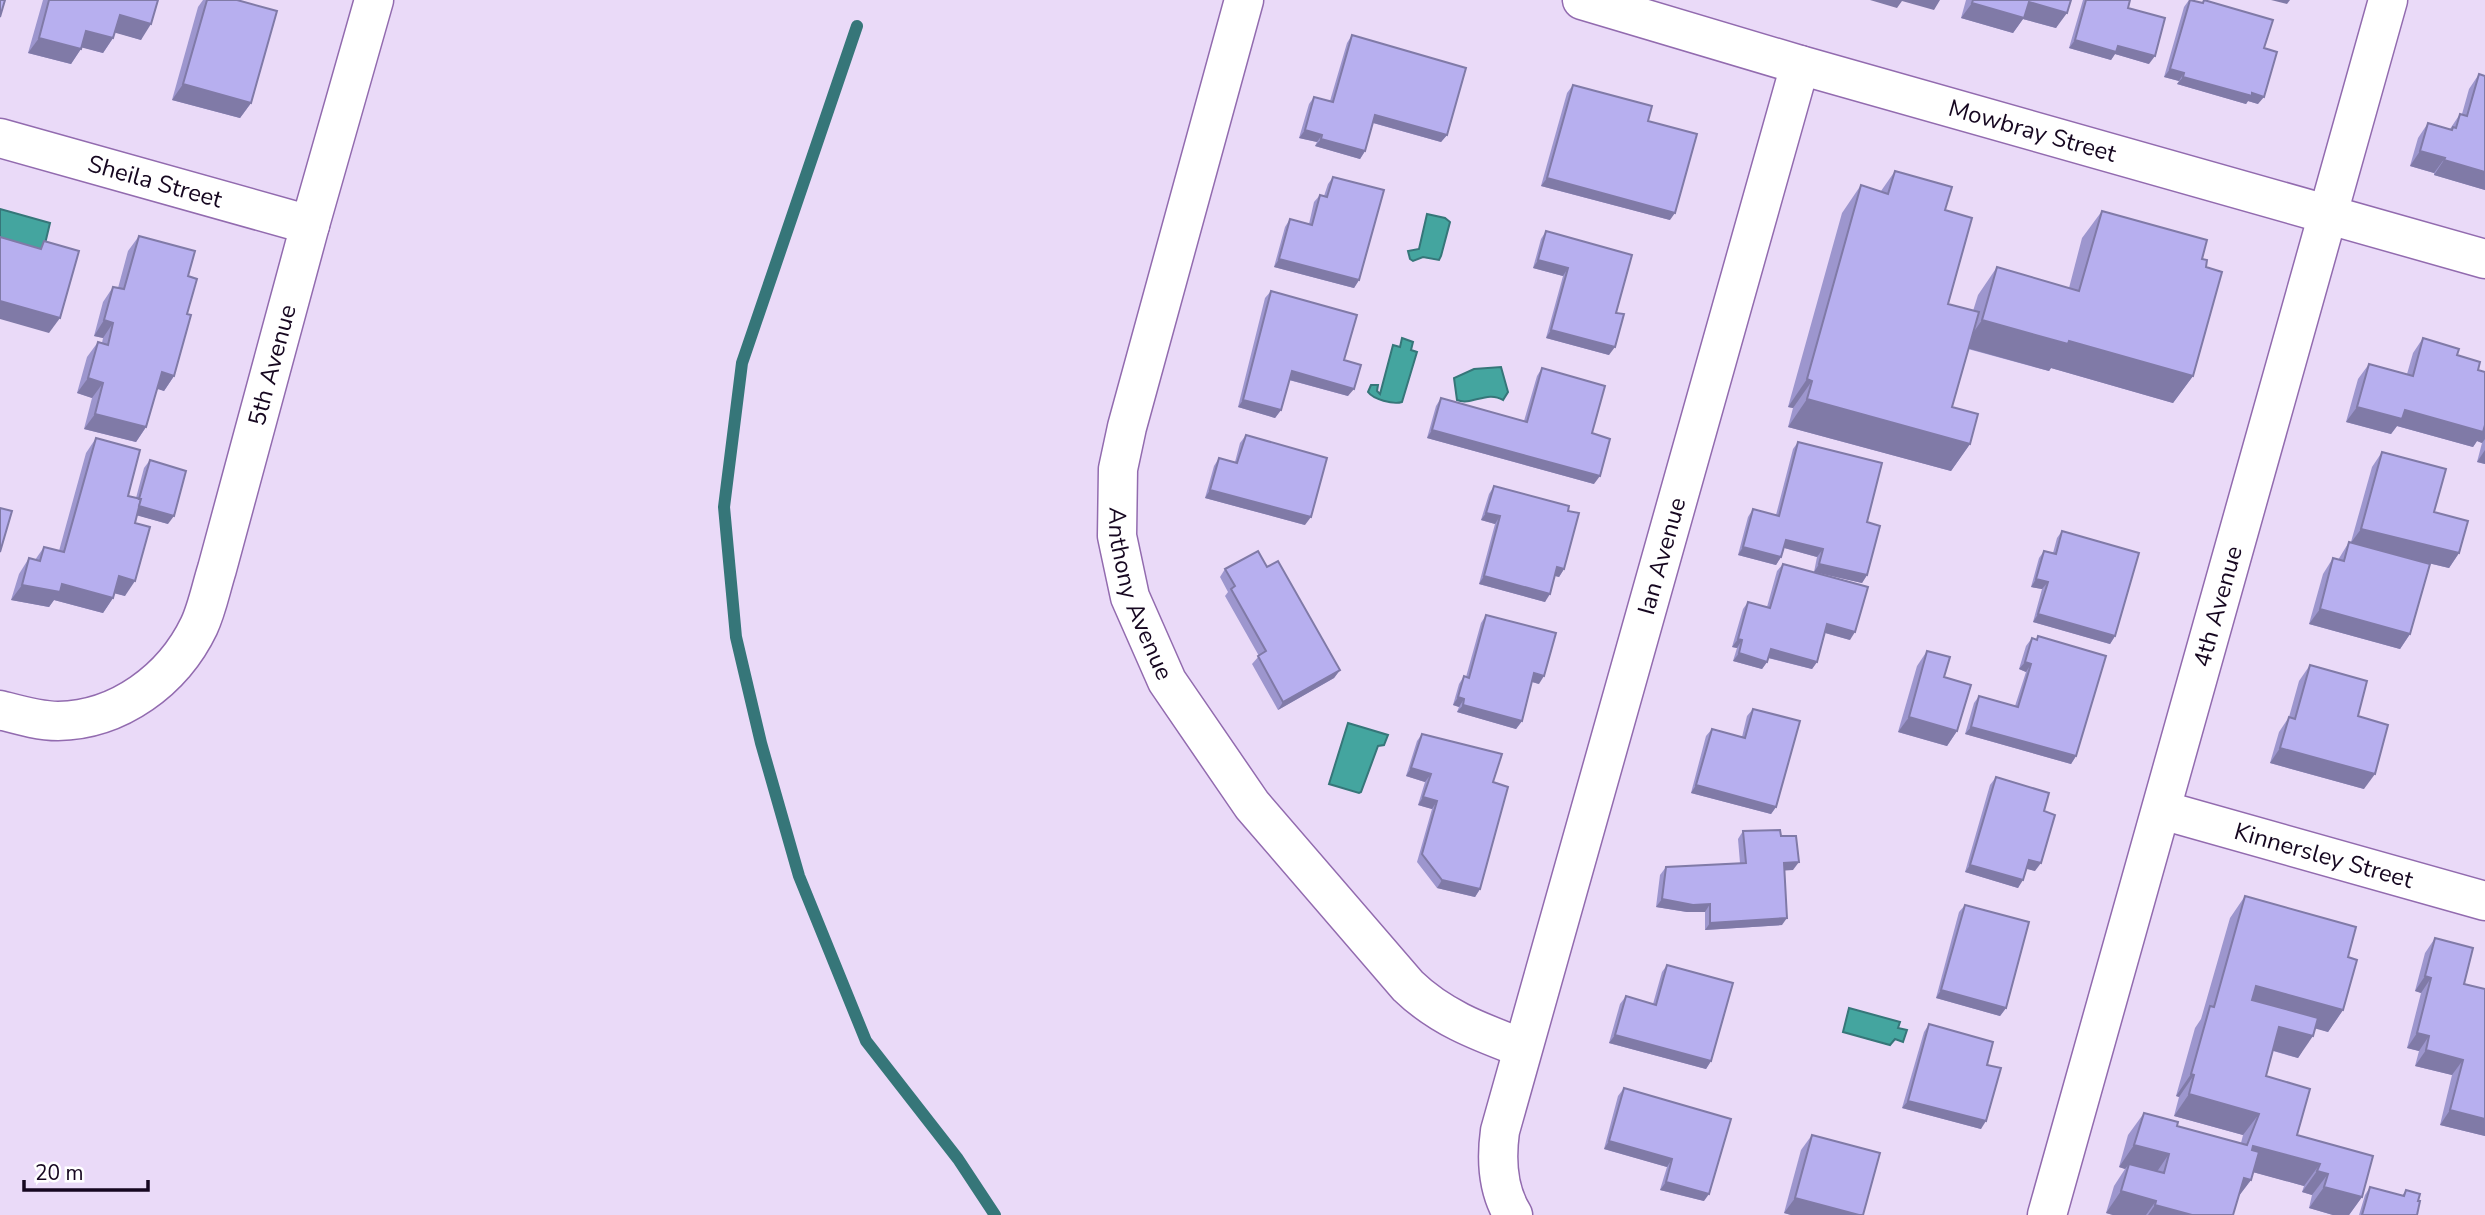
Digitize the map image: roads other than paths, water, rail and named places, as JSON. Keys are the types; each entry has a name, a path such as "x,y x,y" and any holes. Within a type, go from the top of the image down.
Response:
{"street":[{"name":"5th Avenue","path":"0,710 56,721 87,719 128,703 159,681 184,651 199,625 217,569 374,0"},
{"name":"Anthony Avenue","path":"1244,0 1144,364 1118,469 1117,536 1127,586 1167,681 1252,805 1269,825 1426,1004 1454,1021 1522,1048"},
{"name":"Mowbray Street","path":"1582,0 1800,65 2485,259"},
{"name":"4th Avenue","path":"2047,1215 2388,0"},
{"name":"Ian Avenue","path":"1513,1215 1501,1184 1497,1159 1500,1131 1800,65"},
{"name":"Sheila Street","path":"0,138 310,225"},
{"name":"Kinnersley Street","path":"2162,810 2485,901"}],"waterway":[{"path":"857,26 742,363 724,507 736,637 761,743 799,876 866,1041 958,1159 995,1215"}]}
